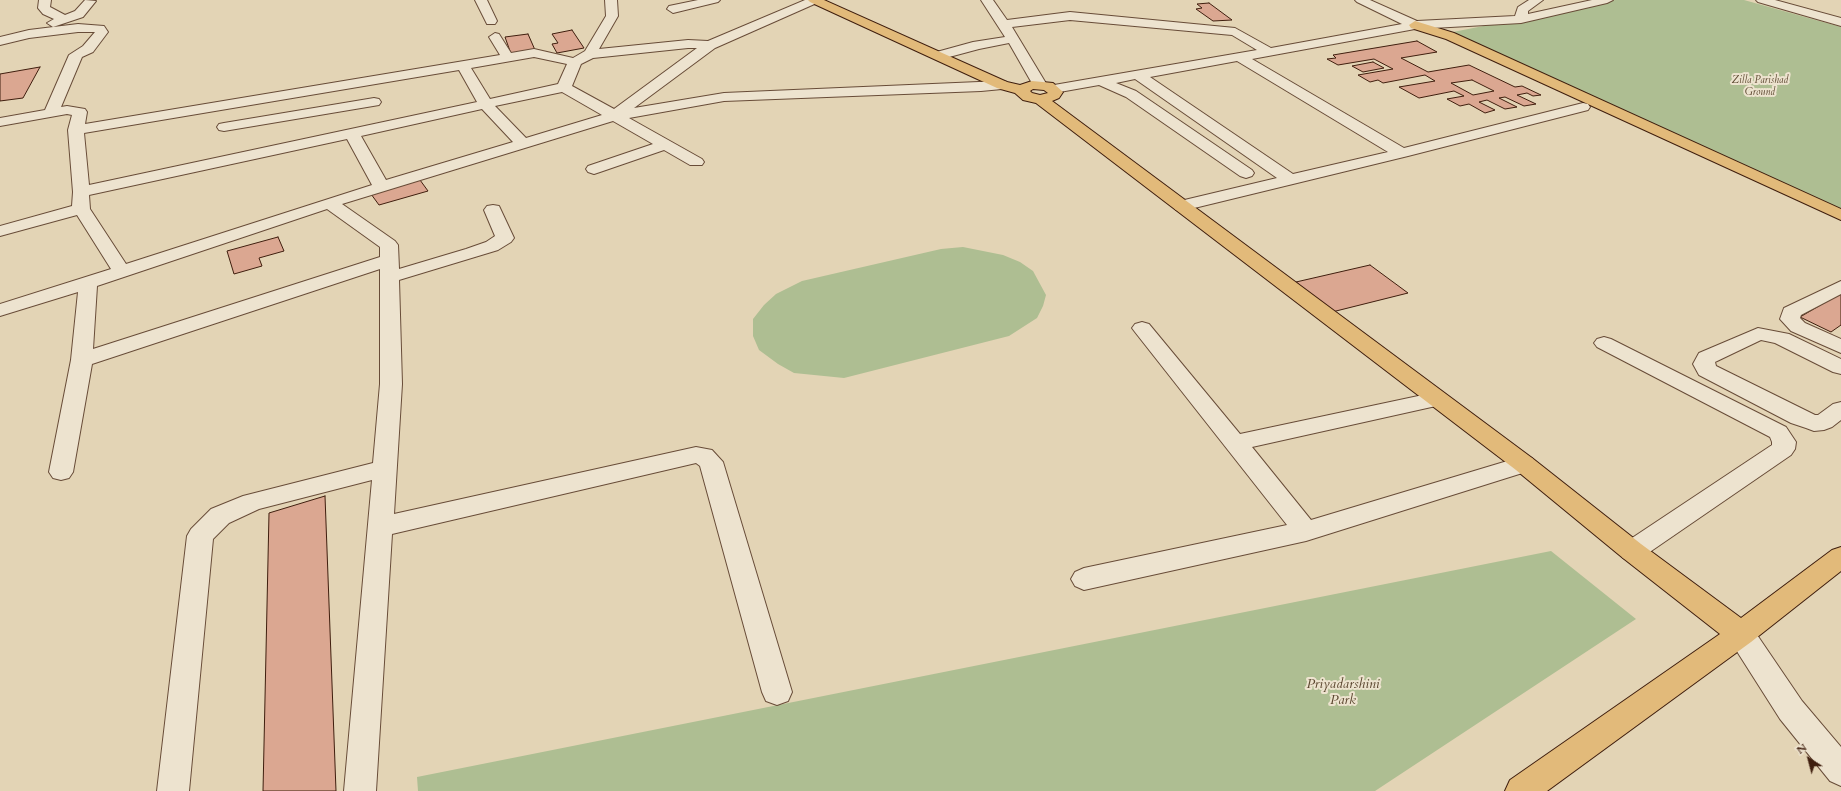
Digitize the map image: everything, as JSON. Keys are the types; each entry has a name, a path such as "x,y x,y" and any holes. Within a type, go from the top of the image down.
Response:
{"main road":[{"path":"815,0 1002,85 1039,90 1182,206 1524,464 1632,551 1741,634"},
{"path":"1415,25 1450,36 1841,215"},
{"path":"1434,32 1442,38 1583,107 1841,226"},
{"path":"1521,791 1741,634 1841,557"}],"street":[{"path":"45,0 44,8 47,11 64,19"},
{"path":"481,0 491,20"},
{"path":"673,9 714,0"},
{"path":"614,116 710,45 815,0"},
{"path":"987,0 1013,39 1039,90 1269,52 1415,25 1545,15 1607,0"},
{"path":"1362,0 1415,25"},
{"path":"1521,18 1522,10 1537,0"},
{"path":"1762,0 1841,22"},
{"path":"29,34 32,30 79,14 90,1"},
{"path":"590,54 612,16 615,1"},
{"path":"1004,24 1070,16 1235,32 1269,52"},
{"path":"0,41 29,34 78,28 100,29 102,32 88,49 76,55 51,113"},
{"path":"495,36 508,58"},
{"path":"938,56 978,45 1013,39"},
{"path":"564,87 575,62 590,54 688,44 710,45"},
{"path":"76,130 539,53 575,62"},
{"path":"1239,57 1402,153"},
{"path":"463,65 486,105 523,144"},
{"path":"1137,74 1290,180"},
{"path":"1100,81 1131,94 1246,172"},
{"path":"365,82 384,126"},
{"path":"0,310 122,272 329,203 614,116 724,97 1002,85"},
{"path":"81,192 564,87 696,162"},
{"path":"224,127 374,102"},
{"path":"1182,206 1402,153 1583,107"},
{"path":"0,122 67,110 80,112 76,130 81,209 122,272"},
{"path":"1192,136 1219,131"},
{"path":"352,133 381,187"},
{"path":"594,169 665,145"},
{"path":"329,203 389,244 391,384 360,791"},
{"path":"0,231 81,209"},
{"path":"82,360 390,268 472,253 492,246 505,238 493,210"},
{"path":"61,472 82,360 88,282"},
{"path":"1841,287 1791,312 1790,319 1798,327 1841,347"},
{"path":"1142,328 1306,531"},
{"path":"1841,367 1782,338 1758,334 1706,358 1704,364 1707,370 1799,418 1814,423 1824,422 1841,409"},
{"path":"1604,343 1778,432 1784,442 1783,449 1632,551"},
{"path":"1236,443 1437,399"},
{"path":"380,527 696,455 704,456 711,462 777,692"},
{"path":"1084,579 1306,531 1524,464"},
{"path":"172,791 200,536 220,516 252,502 384,468"},
{"path":"1741,634 1791,710 1841,771"}],"green space":[{"name":"Zilla Parishad Ground","path":"1615,0 1744,0 1841,27 1841,209 1656,128 1453,32"},
{"path":"963,247 1003,255 1020,262 1033,271 1046,295 1043,306 1037,318 1009,336 844,378 794,373 778,364 759,350 753,336 753,319 764,305 776,294 802,281 941,249"},
{"name":"Priyadarshini Park","path":"1551,551 1636,619 1375,791 418,791 417,777"}],"building":[{"path":"1209,3 1232,20 1213,21 1196,9 1202,8 1197,4"},
{"path":"572,30 584,48 557,53 552,44 558,43 552,34"},
{"path":"528,34 535,50 511,54 505,37"},
{"path":"1417,41 1437,52 1401,58 1428,72 1469,65 1515,87 1522,86 1541,95 1533,96 1527,93 1517,95 1536,104 1524,106 1505,97 1499,98 1517,107 1505,109 1487,100 1479,102 1495,110 1485,113 1469,104 1460,106 1447,99 1464,96 1454,91 1419,98 1399,87 1435,81 1425,75 1383,83 1378,80 1370,82 1358,75 1393,69 1374,59 1338,65 1327,59 1336,58 1333,55","holes":["1472,80 1494,91 1473,95 1451,83"]},
{"path":"1373,62 1384,68 1363,72 1352,66"},
{"path":"40,67 23,98 0,101 0,74"},
{"path":"420,180 428,191 379,205 371,194"},
{"path":"278,237 284,251 259,258 262,266 234,274 227,251"},
{"path":"1370,265 1408,293 1332,312 1296,282"},
{"path":"1841,293 1841,325 1831,332 1800,317"},
{"path":"325,496 336,791 263,791 269,513"}]}
